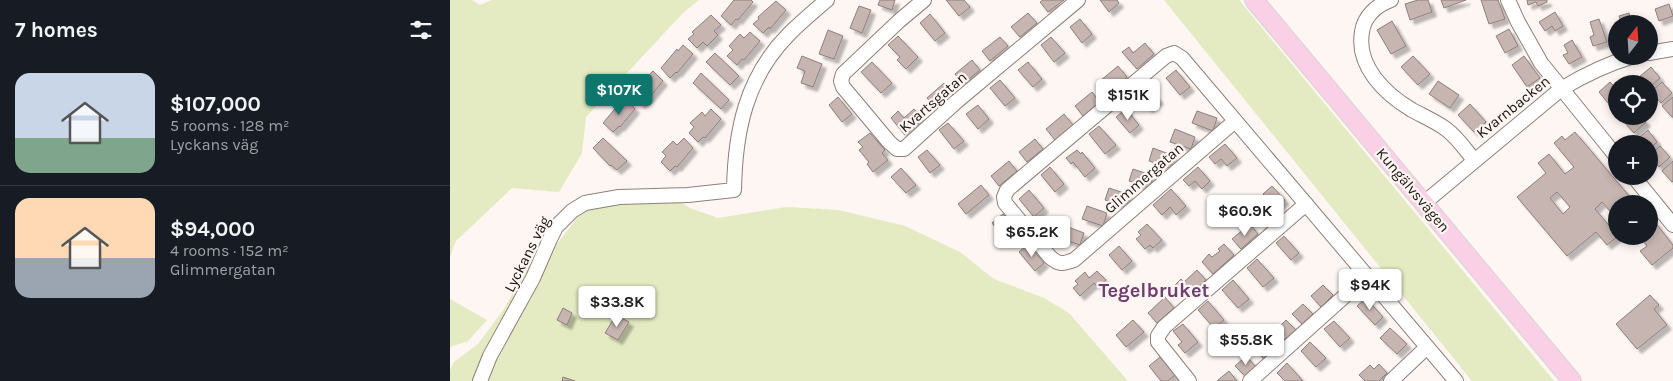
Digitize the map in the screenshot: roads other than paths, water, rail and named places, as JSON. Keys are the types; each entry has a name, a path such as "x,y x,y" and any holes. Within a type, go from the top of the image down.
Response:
{"main road":[{"name":"Kungälvsvägen","path":"1254,0 1572,381"}],"street":[{"name":"Lyckans väg","path":"480,381 490,356 533,278 553,233 572,211 585,203 619,197 688,195 734,190 736,145 740,124 753,85 762,68 788,35 827,0"},
{"name":"Kvartsgatan","path":"924,0 898,21 843,74 841,81 843,88 897,149 904,149 956,102 1078,0"},
{"path":"1391,0 1377,7 1362,26 1362,51 1368,67 1392,97 1446,129 1460,141 1474,160"},
{"path":"1508,0 1535,52 1560,89 1608,146"},
{"path":"1658,52 1673,49"},
{"name":"Glimmergatan","path":"1235,120 1074,260 1063,264 1057,263 1050,257 1005,203 1004,197 1007,190 1166,56 1174,53 1182,58 1235,120 1456,381"},
{"name":"Kvarnbacken","path":"1424,202 1560,89 1584,75 1608,65"},
{"path":"1640,185 1673,224"},
{"path":"1189,381 1158,342 1158,336 1164,327 1306,204"},
{"path":"1250,381 1367,276"},
{"path":"1391,381 1427,347"}],"district":[{"name":"Tegelbruket","path":"1154,290"}]}
